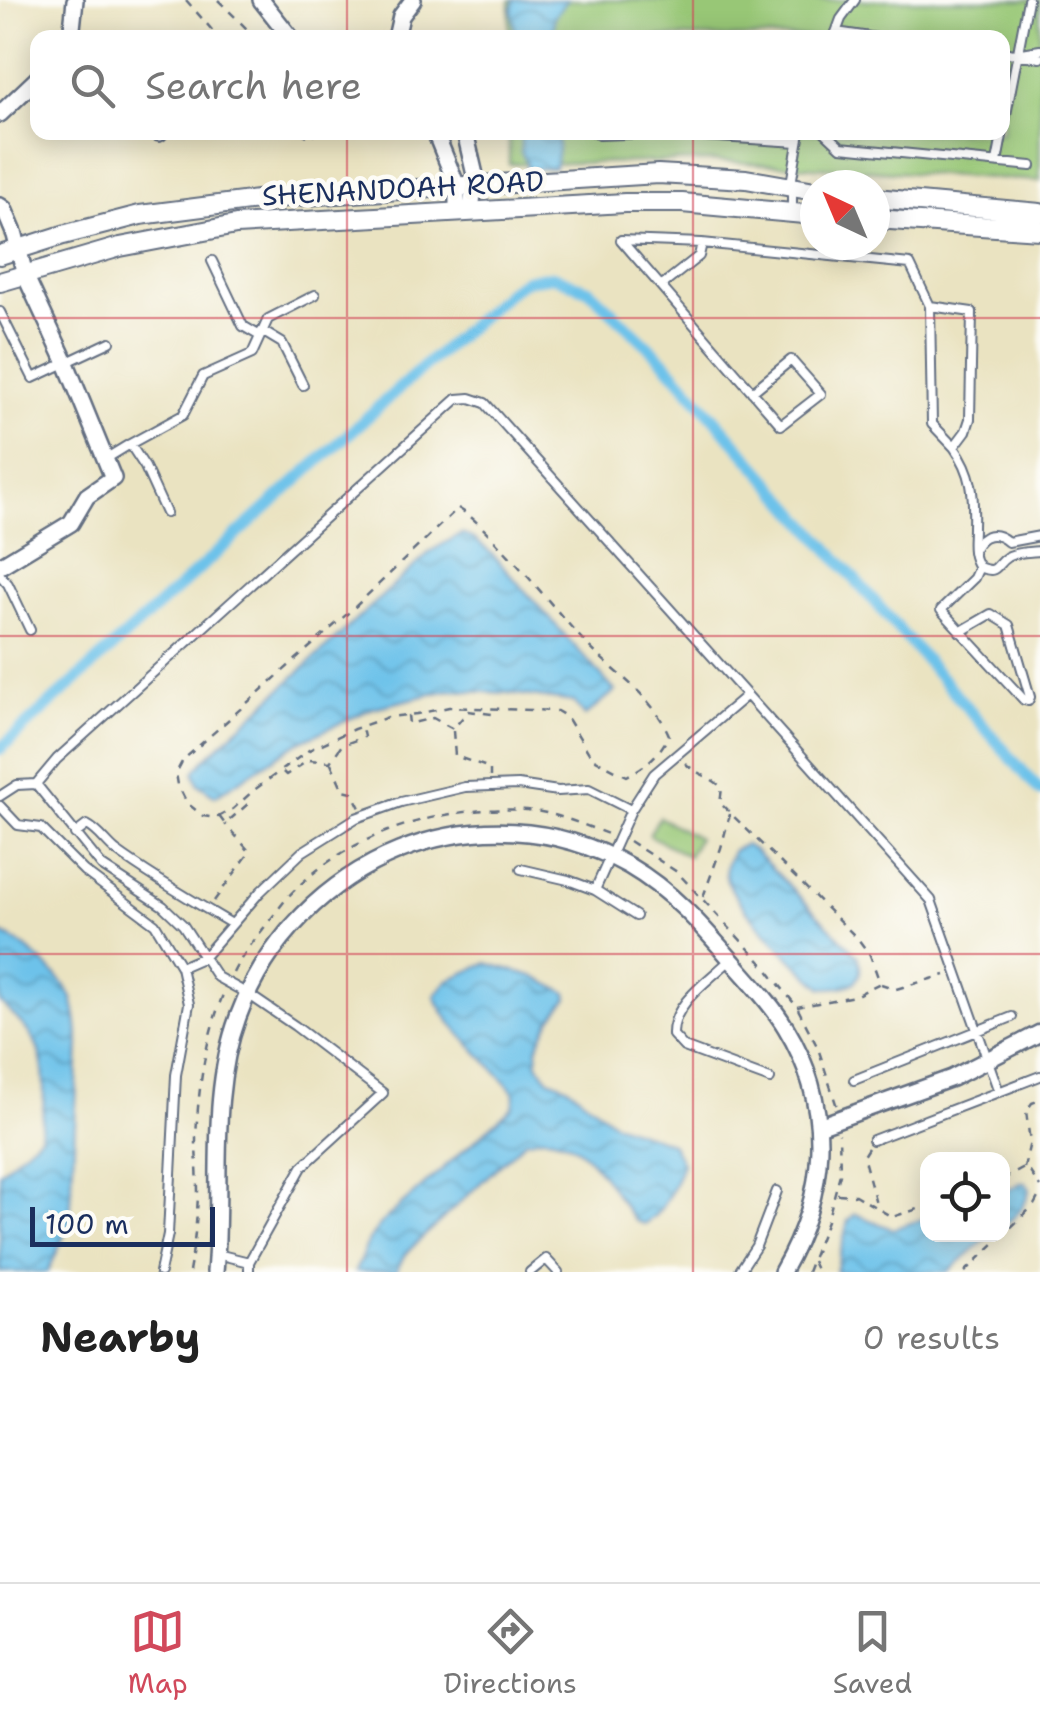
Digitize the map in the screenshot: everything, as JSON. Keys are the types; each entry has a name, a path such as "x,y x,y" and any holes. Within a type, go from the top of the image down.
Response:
{"street":[{"path":"72,30 75,0"},
{"path":"261,0 285,30"},
{"path":"398,30 401,16 413,0"},
{"path":"0,114 30,86"},
{"path":"440,140 466,187 464,213"},
{"path":"466,187 476,175 467,140"},
{"name":"SHENANDOAH ROAD","path":"9,252 140,215 273,198 658,174 746,180 800,189"},
{"path":"890,199 1040,213"},
{"name":"SHENANDOAH ROAD","path":"0,282 120,247 236,225 626,202 800,213"},
{"path":"0,206 4,209 9,252 25,275 66,363 113,478 86,496 71,523 0,566"},
{"path":"890,220 1040,230"},
{"path":"215,1272 220,1100 232,1036 248,994 279,942 312,906 348,876 376,860 434,839 507,832 569,841 610,857 654,882 678,901 786,1026 814,1098 820,1155 812,1203 796,1248 782,1272"},
{"path":"818,1126 952,1078 1040,1032"}],"lane":[{"path":"837,30 855,0"},
{"path":"1010,94 1028,2 1040,5"},
{"path":"1017,54 1040,50"},
{"path":"1010,53 1040,58"},
{"path":"792,213 799,140"},
{"path":"834,140 841,147 1030,166"},
{"path":"998,162 1002,140"},
{"path":"752,392 791,360 821,394 780,425 621,240 702,243 910,264 930,306 932,424 954,447 970,475 972,554 979,567 986,570 994,569 1007,556 1040,551"},
{"path":"661,286 699,256 702,243"},
{"path":"212,261 243,326 282,343 303,385"},
{"path":"105,459 183,415 202,376 252,354 268,318 315,295"},
{"path":"930,306 972,312 969,425 954,447"},
{"path":"0,312 33,378 110,342"},
{"path":"0,796 17,785 36,784 57,758 456,399 470,398 485,404 931,900 999,1092"},
{"path":"130,444 145,466 166,513"},
{"path":"972,554 987,534 1008,542 1040,536"},
{"path":"1007,556 1008,542"},
{"path":"960,632 991,614 1009,625 1030,697 1028,702 1024,700 960,632 940,610 974,578 979,567"},
{"path":"0,575 30,630"},
{"path":"595,890 631,810 654,774 747,695"},
{"path":"36,784 102,866 183,924 217,976 295,1026 384,1093 302,1167 249,1267 216,1254"},
{"path":"181,967 204,957 260,892 302,852 363,815 465,787 518,785 558,791 589,789 631,810"},
{"path":"0,806 18,825 41,828 84,871 155,924 181,967 190,1004 176,1074 168,1234 160,1272"},
{"path":"75,834 86,825 94,828 112,848 232,924"},
{"path":"521,869 595,890 636,916"},
{"path":"731,959 681,1007 672,1022 673,1036 684,1046 770,1079"},
{"path":"854,1080 1012,1017"},
{"path":"872,1140 1040,1076"},
{"path":"739,1272 756,1246 777,1191"},
{"path":"530,1272 546,1259 558,1272"}],"path":[{"path":"186,0 212,30"},
{"path":"218,0 248,30"},
{"path":"458,508 484,530 602,660 632,683 664,723 668,735 663,748 643,768 628,776 592,758 567,717 557,711 494,708 448,707 388,717 362,726 310,750 219,816 203,816 187,803 178,786 176,773 183,760 356,606 458,508"},
{"path":"490,786 490,768 455,756 454,729 468,711 492,714 494,708"},
{"path":"408,715 408,724 433,718 454,729"},
{"path":"330,762 342,746 364,738 362,726"},
{"path":"282,771 286,775 308,760 330,762"},
{"path":"330,762 342,790 352,792 363,815"},
{"path":"684,764 717,782 722,788 720,803 858,939 870,955 880,983"},
{"path":"225,824 250,803 246,798"},
{"path":"702,898 730,814"},
{"path":"208,910 250,852 219,816"},
{"path":"797,1007 855,996 880,983 896,989 956,972"},
{"path":"189,1272 195,1244 196,1140 204,1063 211,1024 224,991"},
{"path":"1010,1176 1024,1168 1030,1142 1026,1111 1040,1100"},
{"path":"807,1272 840,1174 839,1132"},
{"path":"872,1140 864,1156 877,1208"},
{"path":"1024,1168 1040,1187"},
{"path":"834,1194 856,1195 892,1216 920,1208"},
{"path":"968,1271 1034,1205 1040,1194"},
{"path":"812,1259 817,1272"}],"green space":[{"path":"510,0 1040,0 1040,181 715,161 509,164 509,140 1010,140 1010,30 509,30"},
{"path":"659,817 698,838 688,856 649,835"}],"water":[{"path":"514,0 567,0 554,17 553,30 515,30"},
{"path":"521,140 558,140 555,168 526,169"},
{"path":"461,534 473,538 492,554 615,691 585,716 574,702 449,690 373,708 299,742 215,796 198,784 194,772 205,759 431,551"},
{"path":"745,845 858,956 860,974 853,983 823,988 743,906 726,872 733,850"},
{"path":"0,934 18,943 50,970 71,996 76,1014 79,1044 70,1222 48,1272 0,1272 0,1172 40,1136 44,1086 33,1039 0,1002"},
{"path":"486,963 533,976 567,993 568,998 550,1021 537,1048 538,1064 549,1079 567,1086 614,1123 671,1143 682,1163 672,1189 651,1219 644,1224 635,1221 597,1167 573,1145 542,1137 526,1140 405,1254 396,1272 355,1272 369,1240 383,1221 513,1107 515,1095 451,1023 435,996 447,981"},
{"path":"1025,1183 1030,1189 1010,1220 1010,1189"},
{"path":"855,1214 892,1229 920,1220 920,1242 982,1242 948,1272 836,1272 848,1221"}],"waterway":[{"path":"0,749 512,289 526,280 553,276 589,290 666,363 1040,791"}]}
